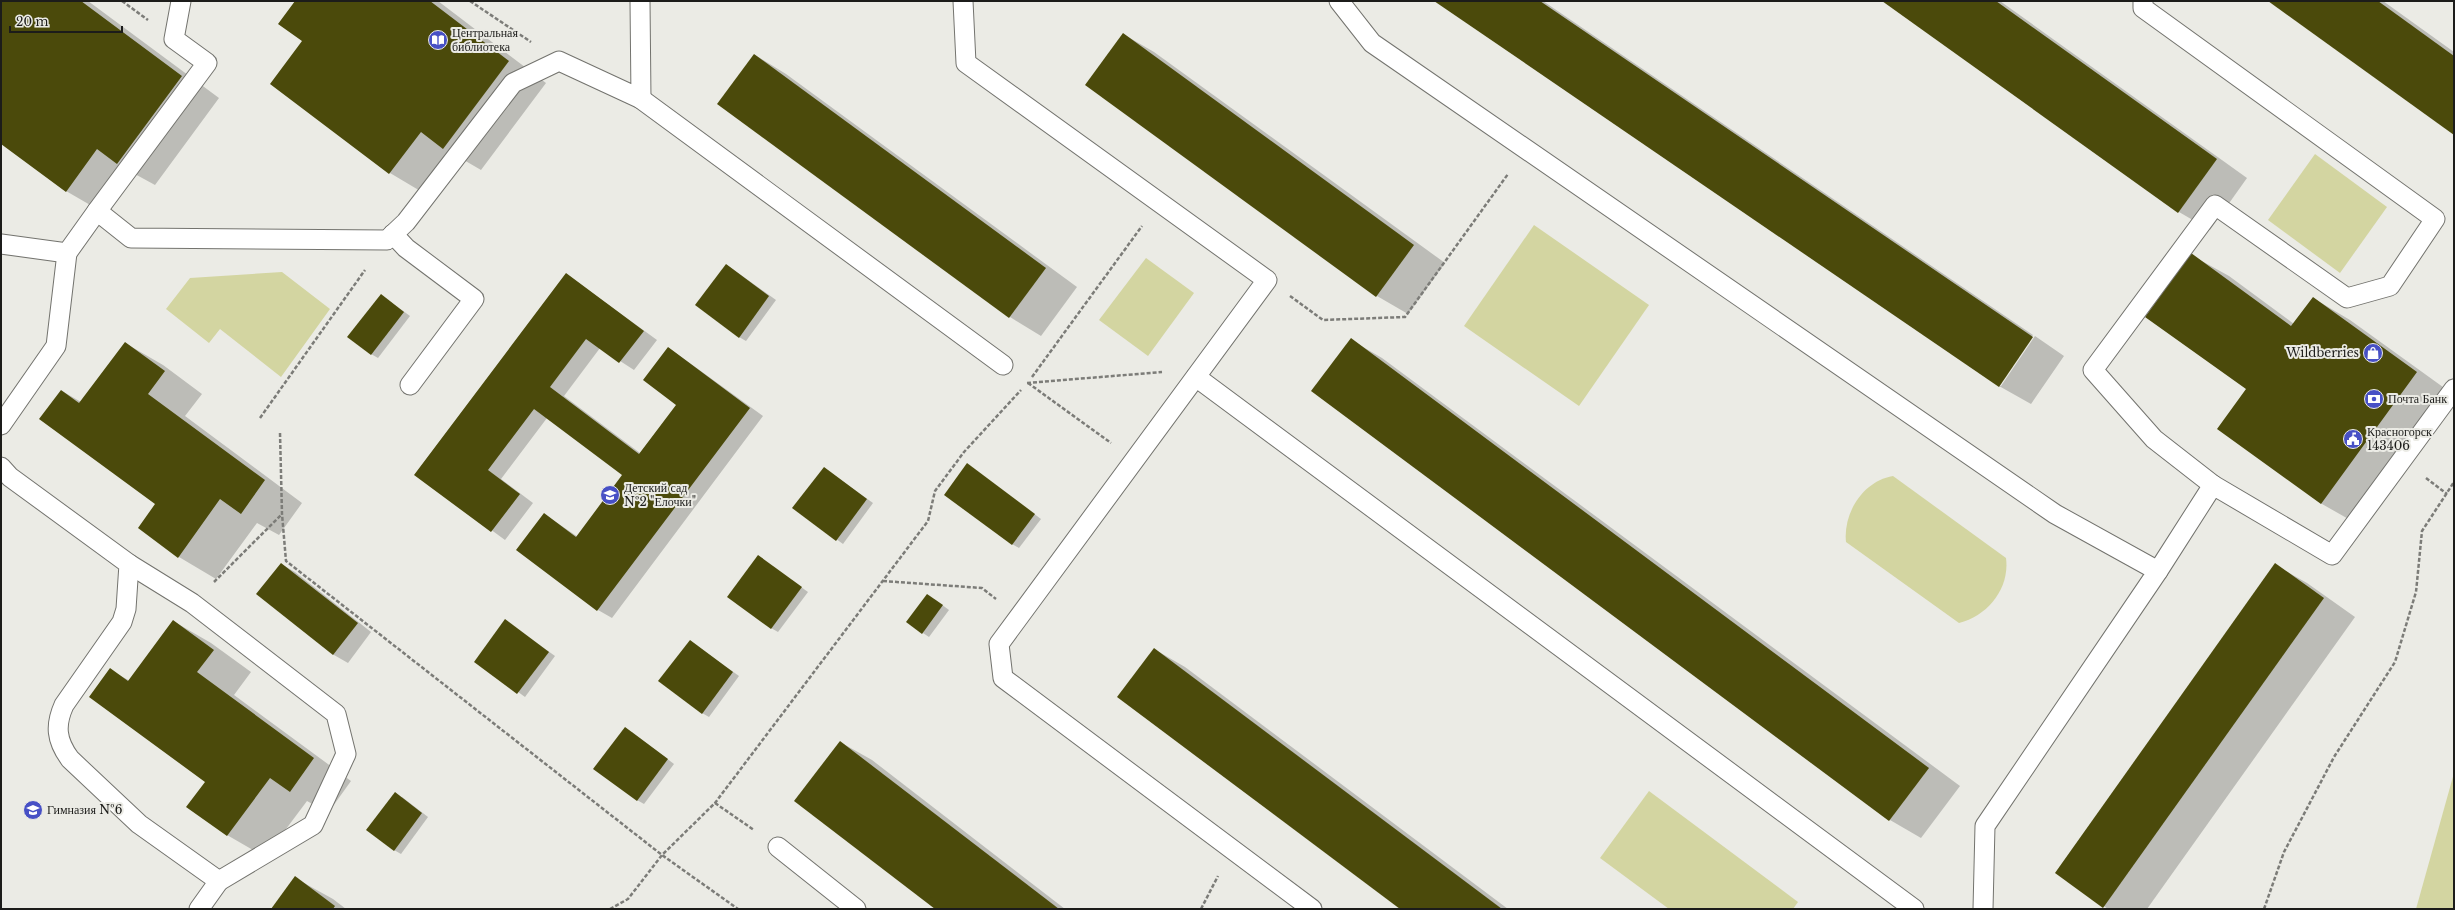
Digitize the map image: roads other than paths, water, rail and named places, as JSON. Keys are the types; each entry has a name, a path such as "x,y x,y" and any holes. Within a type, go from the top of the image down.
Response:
{"lane":[{"path":"1,425 56,346 67,253 207,63 174,39 181,1"},
{"path":"640,1 641,99"},
{"path":"963,1 966,63 1267,280 999,644 1003,678 1312,909"},
{"path":"1339,1 1372,43 2055,514 2158,571"},
{"path":"2143,1 2143,8 2435,219 2390,286 2347,298 2215,204 2093,370 2154,439 2213,485 2332,554 2454,389"},
{"path":"390,237 406,222 513,83 559,61 641,99 1003,365"},
{"path":"97,211 131,238 390,237 474,299 410,385"},
{"path":"1,244 67,253"},
{"path":"1196,377 1914,909"},
{"path":"1,468 10,477 129,564 192,603 336,714 346,754 313,825 219,881 199,909"},
{"path":"1983,909 1985,826 2158,571 2213,485"},
{"path":"129,564 126,609 122,622 64,705 58,718 57,733 61,746 70,759 139,824 219,881"},
{"path":"778,847 856,909"}],"place":[{"name":"Центральная библиотека","path":"438,40"},
{"name":"Wildberries","path":"2373,353"},
{"name":"Почта Банк","path":"2374,399"},
{"name":"Красногорск 143406","path":"2353,439"},
{"name":"Детский сад №2 \"Елочки\"","path":"610,495"},
{"name":"Гимназия №6","path":"33,810"}]}
